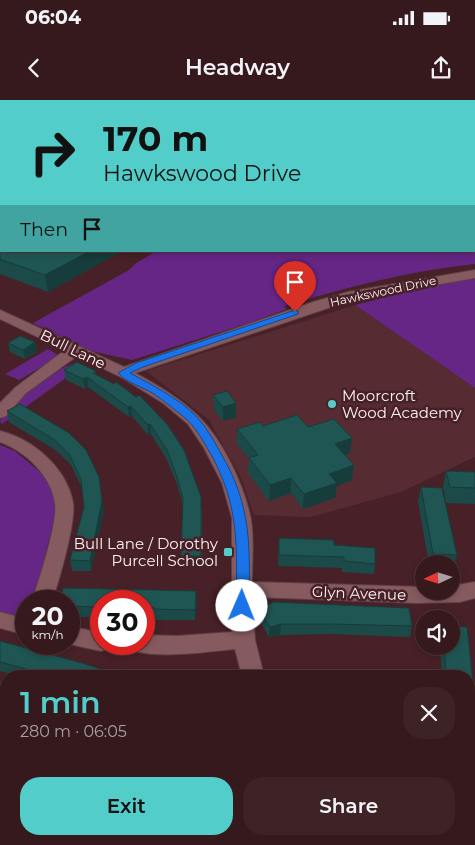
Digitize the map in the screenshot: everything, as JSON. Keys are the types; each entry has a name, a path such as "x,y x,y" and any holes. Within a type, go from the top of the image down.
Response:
{"street":[{"name":"Hawkswood Drive","path":"122,373 140,365 318,305 353,296 475,274"},
{"name":"Bull Lane","path":"0,314 158,392 190,417 207,438 223,466 233,489 241,520 244,553 242,640 251,670"},
{"path":"0,413 21,390 75,350"},
{"path":"0,436 7,438 36,456 54,478 65,504 56,557 46,590"},
{"name":"Glyn Avenue","path":"242,588 418,595 460,594 475,590"},
{"path":"0,620 15,624"},
{"path":"155,644 177,645 242,640"}],"shaded area":[{"path":"155,252 475,252 475,264 403,275 331,292 284,306 287,309 252,322 132,360 91,351 33,323 129,270 136,263"},
{"path":"475,279 475,388 355,305 438,284"},
{"name":"Moorcroft Wood Academy","path":"355,305 475,388 475,457 401,492 311,517 254,515 241,478 209,420 146,371"},
{"path":"48,349 58,355 55,359 19,380 5,374"},
{"path":"76,363 81,367 2,424 0,421 5,414 22,396 45,378"},
{"path":"0,445 15,451 47,478 57,508 37,590 15,590 15,616 0,611"}],"building":[{"path":"0,252 88,252 45,275 0,259"},
{"path":"20,336 35,342 23,350 8,343"},
{"path":"77,362 96,371 93,373 114,384 116,382 136,397 139,395 167,424 184,450 201,497 201,556 181,556 183,498 167,450 150,424 148,425 131,406 128,407 87,377 83,379 64,370"},
{"path":"227,391 236,403 223,407 213,395"},
{"path":"20,404 69,433 86,450 99,477 102,501 90,561 70,560 84,507 81,479 69,454 55,440 7,411"},
{"path":"297,415 308,427 334,419 352,438 335,444 354,465 329,474 337,483 304,494 291,478 270,485 249,458 258,455 237,429 260,422 263,426"},
{"path":"446,471 475,472 475,488 450,487"},
{"path":"421,487 442,488 457,555 433,554"},
{"path":"279,538 334,540 334,545 375,548 375,564 344,561 344,557 279,555"},
{"path":"63,588 152,590 90,590 90,607 80,606 80,590 63,590"},
{"path":"155,590 196,591 195,610 155,609"},
{"path":"273,602 409,608 412,626 281,624 270,627 259,610"},
{"path":"460,627 467,627 472,670 446,670 445,655 460,655"},
{"path":"0,641 15,645 15,655 52,655 104,670 30,670 0,662"}],"place":[{"name":"Moorcroft Wood Academy","path":"332,404"},
{"name":"Bull Lane / Dorothy Purcell School","path":"228,552"}],"route":[{"path":"242,606 244,553 241,520 233,489 223,466 207,438 190,417 158,392 122,373 140,365 268,323 295,312"}]}
